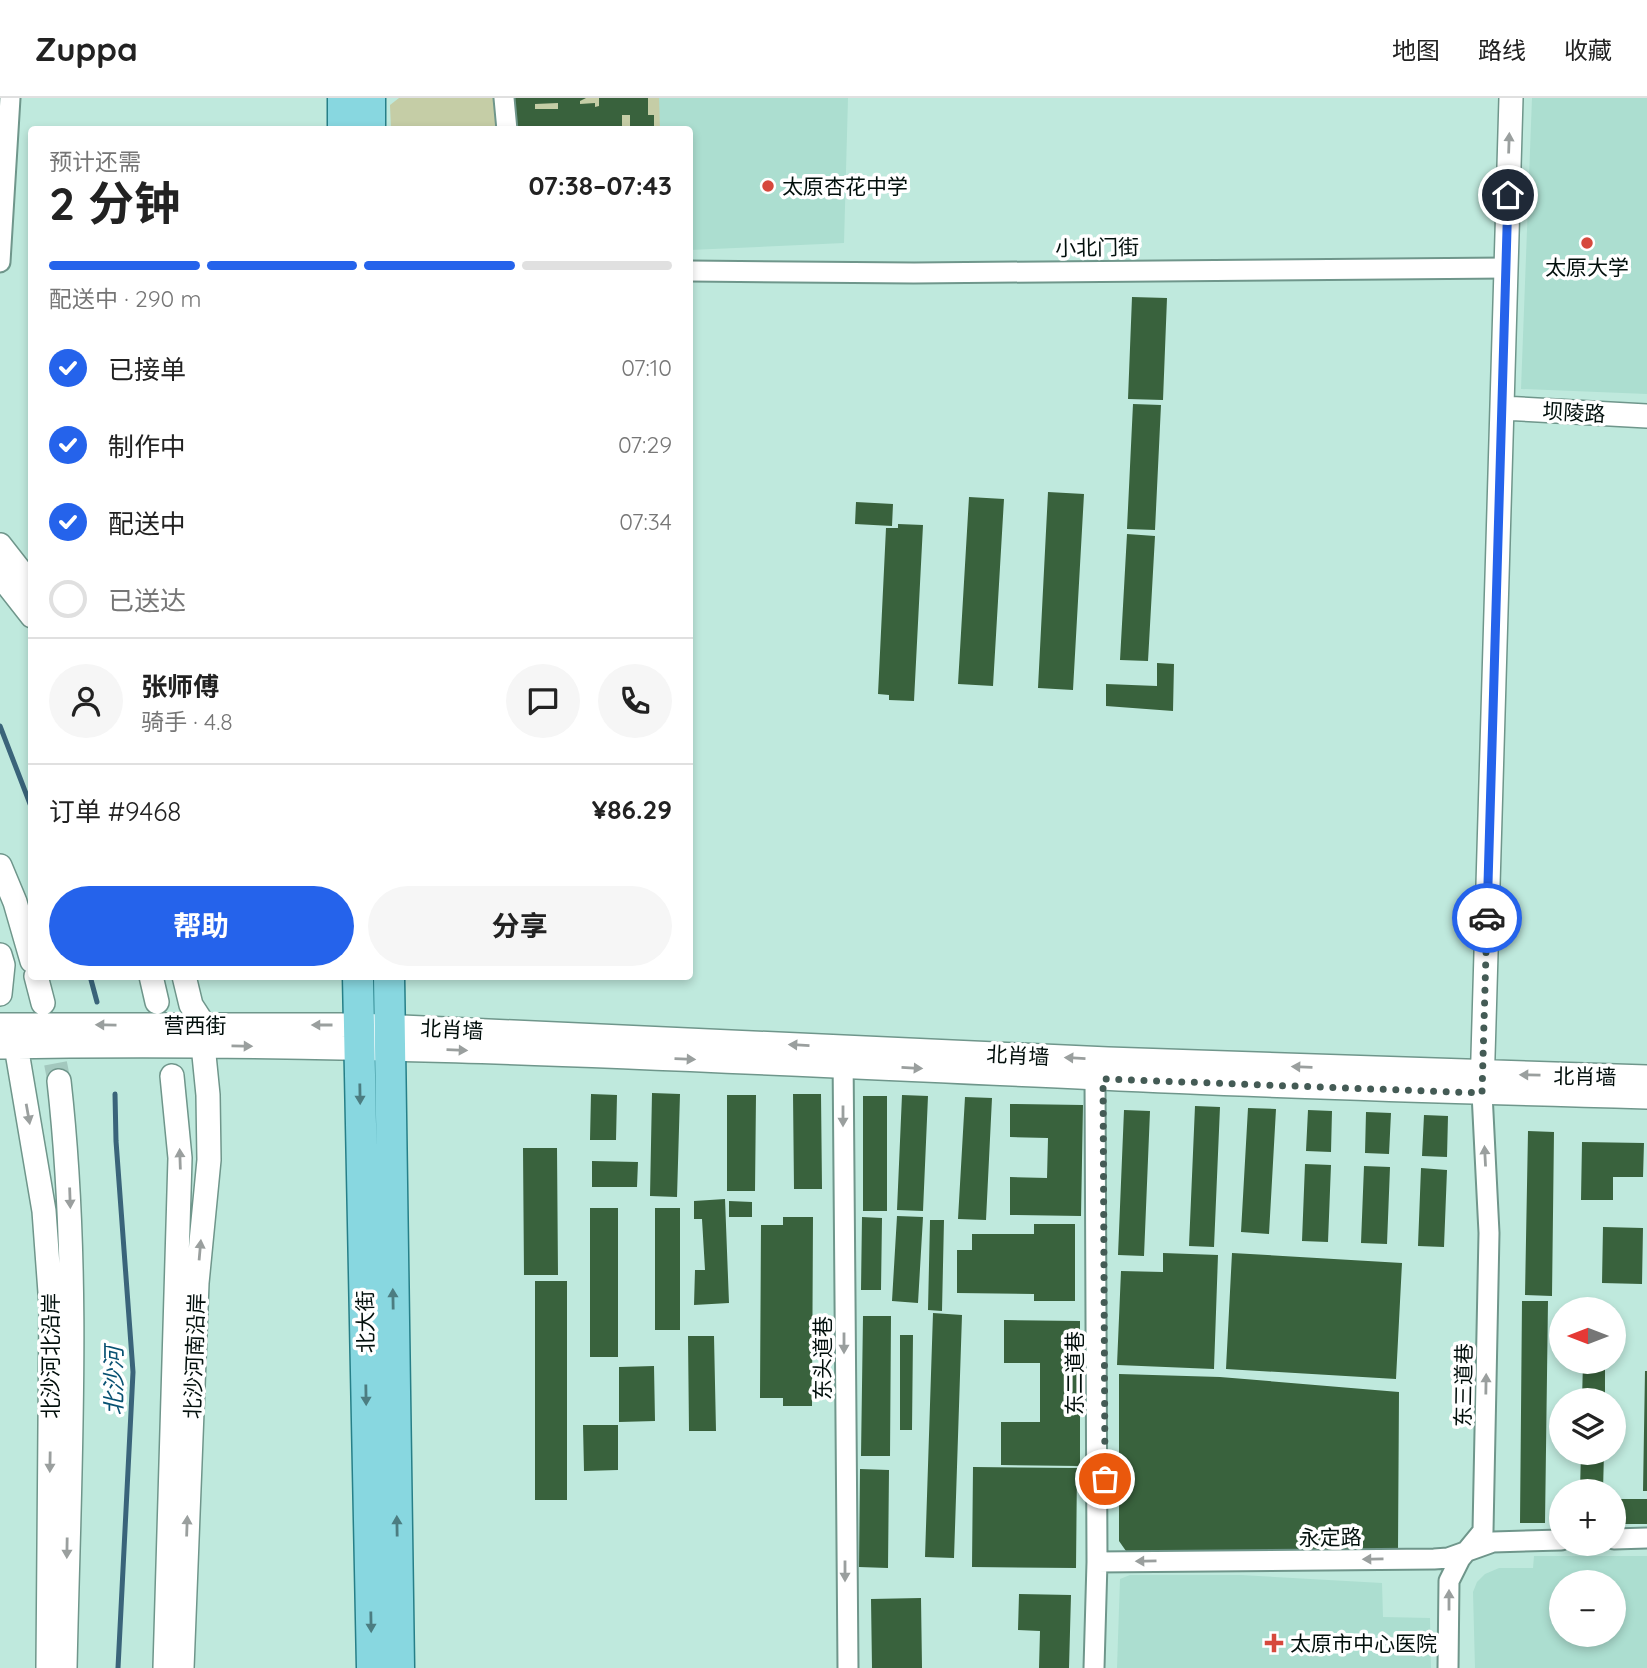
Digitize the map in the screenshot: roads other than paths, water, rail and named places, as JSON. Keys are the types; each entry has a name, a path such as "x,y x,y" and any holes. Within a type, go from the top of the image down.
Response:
{"main road":[{"path":"343,98 344,126"},
{"path":"370,98 370,126"},
{"name":"北大街","path":"358,980 372,1668"},
{"path":"389,980 399,1668"}],"street":[{"path":"0,262 10,98"},
{"path":"505,98 507,126"},
{"path":"1483,1083 1511,98"},
{"name":"小北门街","path":"693,271 914,273 1506,268"},
{"name":"坝陵路","path":"1502,408 1647,416"},
{"path":"0,545 28,581"},
{"path":"0,575 28,611"},
{"path":"0,866 15,902 28,947"},
{"path":"0,955 3,965 0,994"},
{"path":"37,980 43,1003"},
{"path":"152,980 157,1002"},
{"path":"185,980 203,1035"},
{"name":"营西街","path":"0,1025 61,1035 389,1037"},
{"name":"营西街","path":"8,1046 61,1035"},
{"name":"北沙河南沿岸","path":"183,1668 197,1283 209,1160 203,1035"},
{"name":"北肖墙","path":"389,1037 1483,1083 1647,1077"},
{"name":"北沙河北沿岸","path":"8,1046 44,1211 51,1306 48,1668"},
{"path":"843,1056 1099,1078 1483,1083 1647,1097"},
{"name":"东头道巷","path":"843,1056 848,1668"},
{"name":"北沙河南沿岸","path":"166,1662 180,1158 172,1076"},
{"name":"东二道巷","path":"1099,1078 1103,1668"},
{"name":"北沙河北沿岸","path":"59,1081 69,1167 73,1299 65,1668"},
{"name":"东三道巷","path":"1448,1668 1449,1581 1460,1559 1483,1531 1489,1233 1483,1083"},
{"path":"1626,1539 1647,1538"},
{"name":"永定路","path":"1101,1562 1434,1559 1448,1558 1493,1542 1549,1540"},
{"name":"东二道巷","path":"1094,1668 1101,1562"},
{"path":"166,1662 185,1572"}],"waterway":[{"name":"北沙河","path":"0,726 28,799"},
{"name":"北沙河","path":"91,980 97,1002"},
{"name":"北沙河","path":"115,1094 133,1372 118,1668"}],"tunnel":[{"path":"49,1030 59,1081"}],"place":[{"name":"太原杏花中学","path":"768,186"},
{"name":"太原大学","path":"1587,243"},
{"name":"太原市中心医院","path":"1274,1643"}]}
